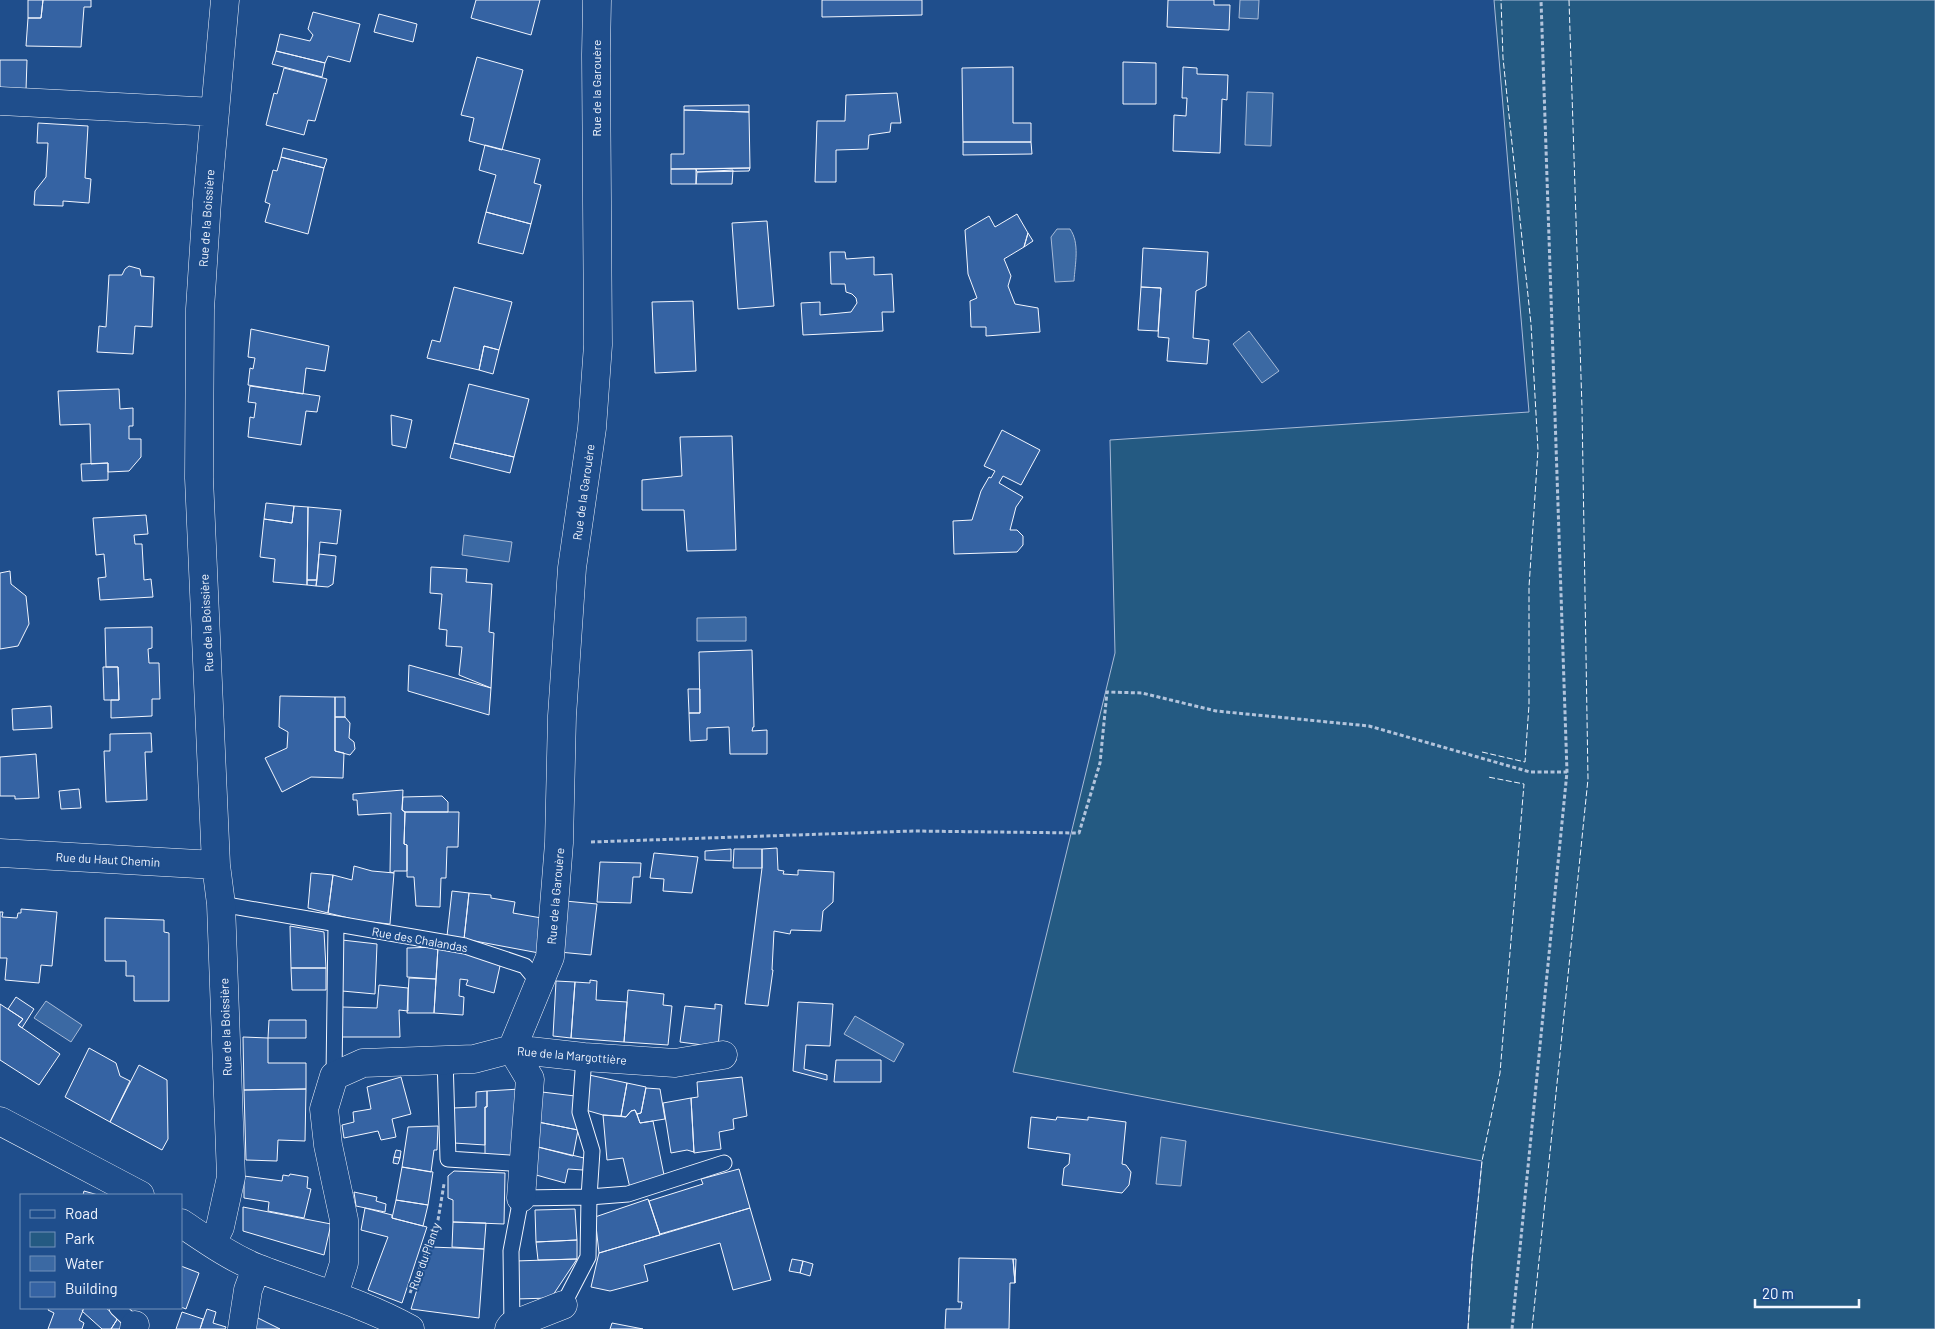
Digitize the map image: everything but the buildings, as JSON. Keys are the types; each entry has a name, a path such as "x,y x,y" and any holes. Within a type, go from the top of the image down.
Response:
{"street":[{"name":"Rue de la Boissière","path":"212,1243 220,1227 231,1177 221,904 216,865 199,478 200,310 207,201 226,0"},
{"name":"Rue de la Garouère","path":"538,982 550,957 559,843 562,716 572,568 592,428 598,345 597,0"},
{"path":"0,101 215,112"},
{"name":"Rue du Haut Chemin","path":"0,853 216,865"},
{"path":"521,1198 530,1079 512,1049 538,982"},
{"name":"Rue de la Margottière","path":"334,1076 363,1062 445,1058 474,1059 512,1049 584,1057 675,1063 723,1055"},
{"path":"334,1076 324,1109 328,1145 344,1220 344,1262 334,1295"},
{"path":"0,1121 137,1194"},
{"path":"182,1224 256,1268 334,1295 404,1326"},
{"path":"242,1329 248,1290 256,1268"},
{"path":"510,1327 563,1305"}],"lane":[{"name":"Rue des Chalandas","path":"221,904 465,946 525,966 538,982"},
{"path":"334,1076 336,924"},
{"path":"563,1305 588,1257 592,1151 580,1112 584,1057"},
{"path":"445,1058 448,1159 524,1164"},
{"path":"510,1327 511,1251 521,1198 589,1197 628,1194 724,1163"}],"path":[{"path":"1512,1329 1567,772 1541,0"},
{"path":"559,843 913,831 1079,834 1100,763 1108,692 1142,693 1216,711 1369,726 1530,772 1567,772"},
{"name":"Rue du Planty","path":"404,1326 438,1220 448,1159"}],"green space":[{"path":"1494,0 1935,0 1935,1329 1468,1329 1472,1261 1482,1161 1013,1072 1115,653 1110,440 1529,412"}],"water":[{"path":"1240,0 1259,0 1258,19 1239,18"},
{"path":"1247,92 1273,93 1271,146 1245,145"},
{"path":"1057,229 1070,229 1075,241 1074,281 1055,282 1051,237"},
{"path":"1249,331 1279,371 1262,383 1233,344"},
{"path":"464,535 512,542 509,562 462,555"},
{"path":"746,617 746,641 697,641 697,618"},
{"path":"46,1001 82,1025 71,1042 34,1018"},
{"path":"855,1016 904,1044 894,1062 844,1034"},
{"path":"1161,1137 1186,1141 1181,1186 1156,1184"}],"fence":[{"path":"1482,752 1525,762 1529,705 1529,587 1538,450 1531,324 1503,58 1501,0"},
{"path":"1532,1329 1588,779 1582,408 1569,0"},
{"path":"1468,1329 1472,1261 1482,1161 1500,1073 1524,784 1488,777"}]}
